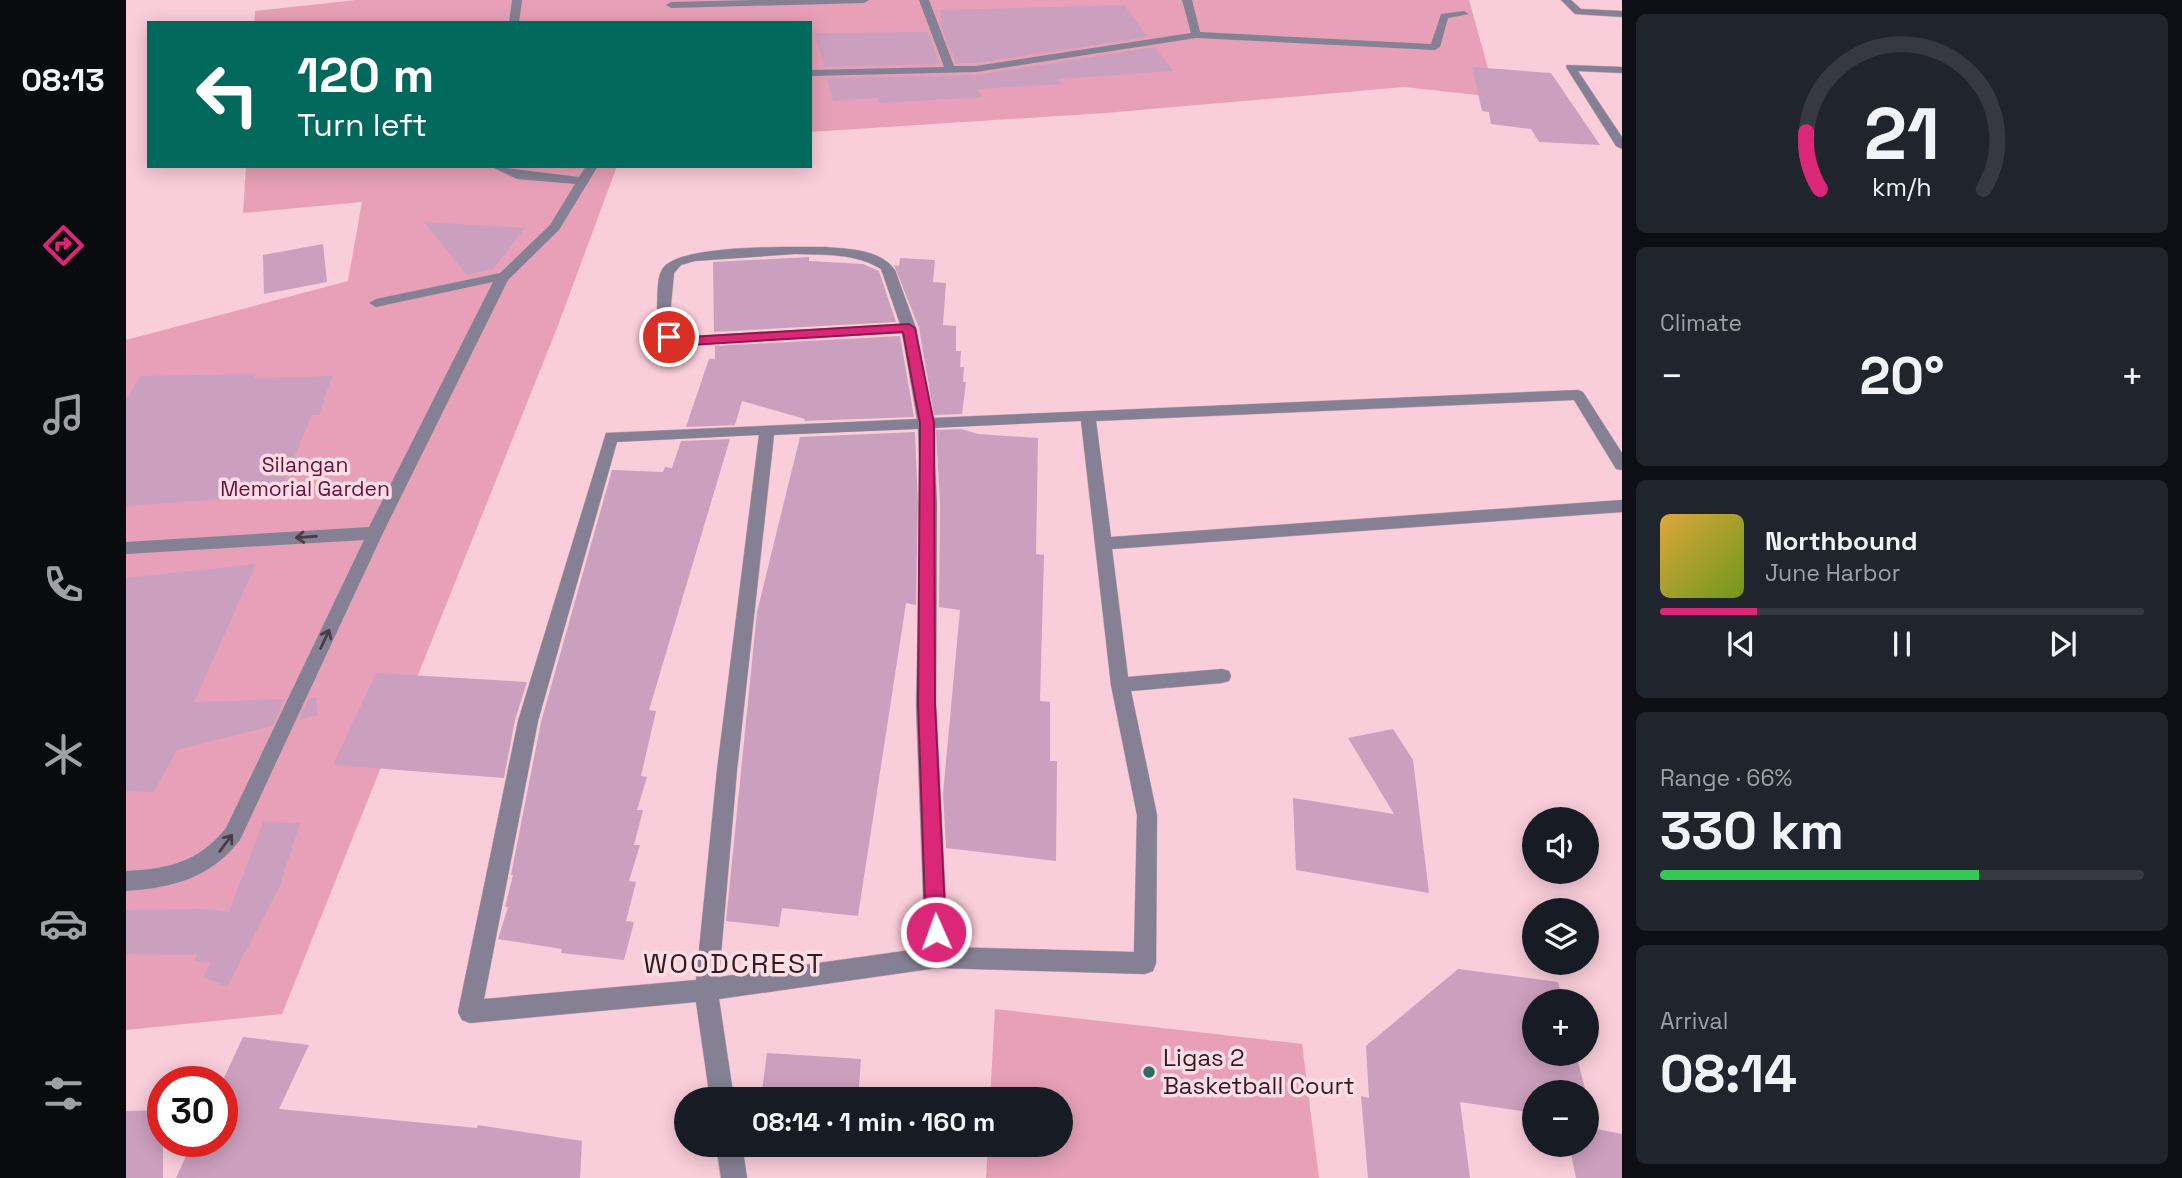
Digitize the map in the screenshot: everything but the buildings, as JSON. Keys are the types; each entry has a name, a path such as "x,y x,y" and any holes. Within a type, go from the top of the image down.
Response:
{"street":[{"path":"514,21 517,0"},
{"path":"671,6 864,0"},
{"path":"924,0 950,70"},
{"path":"1188,0 1196,35"},
{"path":"1566,0 1578,12 1622,14"},
{"path":"812,73 976,69 1196,35 1435,47 1444,16 1464,14"},
{"path":"1622,70 1571,67 1622,146"},
{"path":"501,168 517,175 584,181"},
{"path":"126,881 169,878 189,872 223,849 233,834 374,533 504,276 555,228 591,168"},
{"path":"909,328 679,341 669,337 662,326 667,272 676,262 694,257 852,251 877,259 886,266 909,328 927,423 926,704 937,957"},
{"path":"376,303 504,276"},
{"path":"1087,416 1120,685 1147,815 1145,963 937,957 706,990 470,1012 528,720 611,437 1087,416 1578,395 1622,465"},
{"path":"720,1087 706,990 727,770 767,430"},
{"path":"1103,544 1622,506"},
{"path":"126,548 374,533"},
{"path":"1120,685 1222,676"},
{"path":"731,1157 734,1178"}],"green space":[{"path":"356,0 1469,0 1496,97 1404,87 1105,113 812,132 812,21 254,21 255,11"},
{"name":"Silangan Memorial Garden","path":"246,168 616,168 557,328 282,1014 126,1030 126,340 348,281 362,202 243,213"},
{"name":"Ligas 2 Basketball Court","path":"995,1009 1302,1044 1319,1178 986,1178 987,1157 1073,1157 1073,1087 991,1087"}],"place":[{"name":"Ligas 2 Basketball Court","path":"1149,1072"}],"district":[{"name":"WOODCREST","path":"734,963"}],"route":[{"path":"669,337 690,341 909,328 927,423 926,704 936,932"}]}
